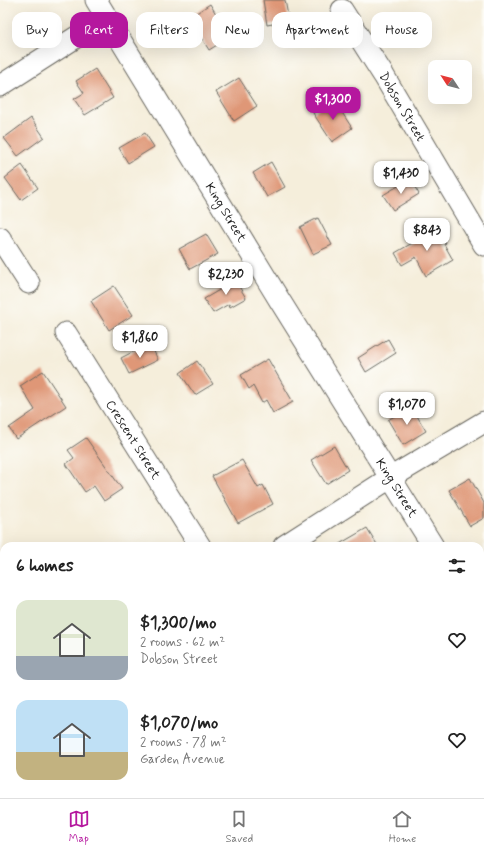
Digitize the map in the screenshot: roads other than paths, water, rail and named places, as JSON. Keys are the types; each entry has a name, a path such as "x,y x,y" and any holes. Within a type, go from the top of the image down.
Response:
{"street":[{"name":"King Street","path":"96,0 103,12"},
{"name":"Dobson Street","path":"342,10 384,76 484,245"},
{"path":"0,86 70,41"},
{"name":"King Street","path":"124,48 430,542"},
{"path":"0,238 28,283"},
{"name":"Crescent Street","path":"66,333 197,542"},
{"path":"290,542 390,478 484,422"}]}
